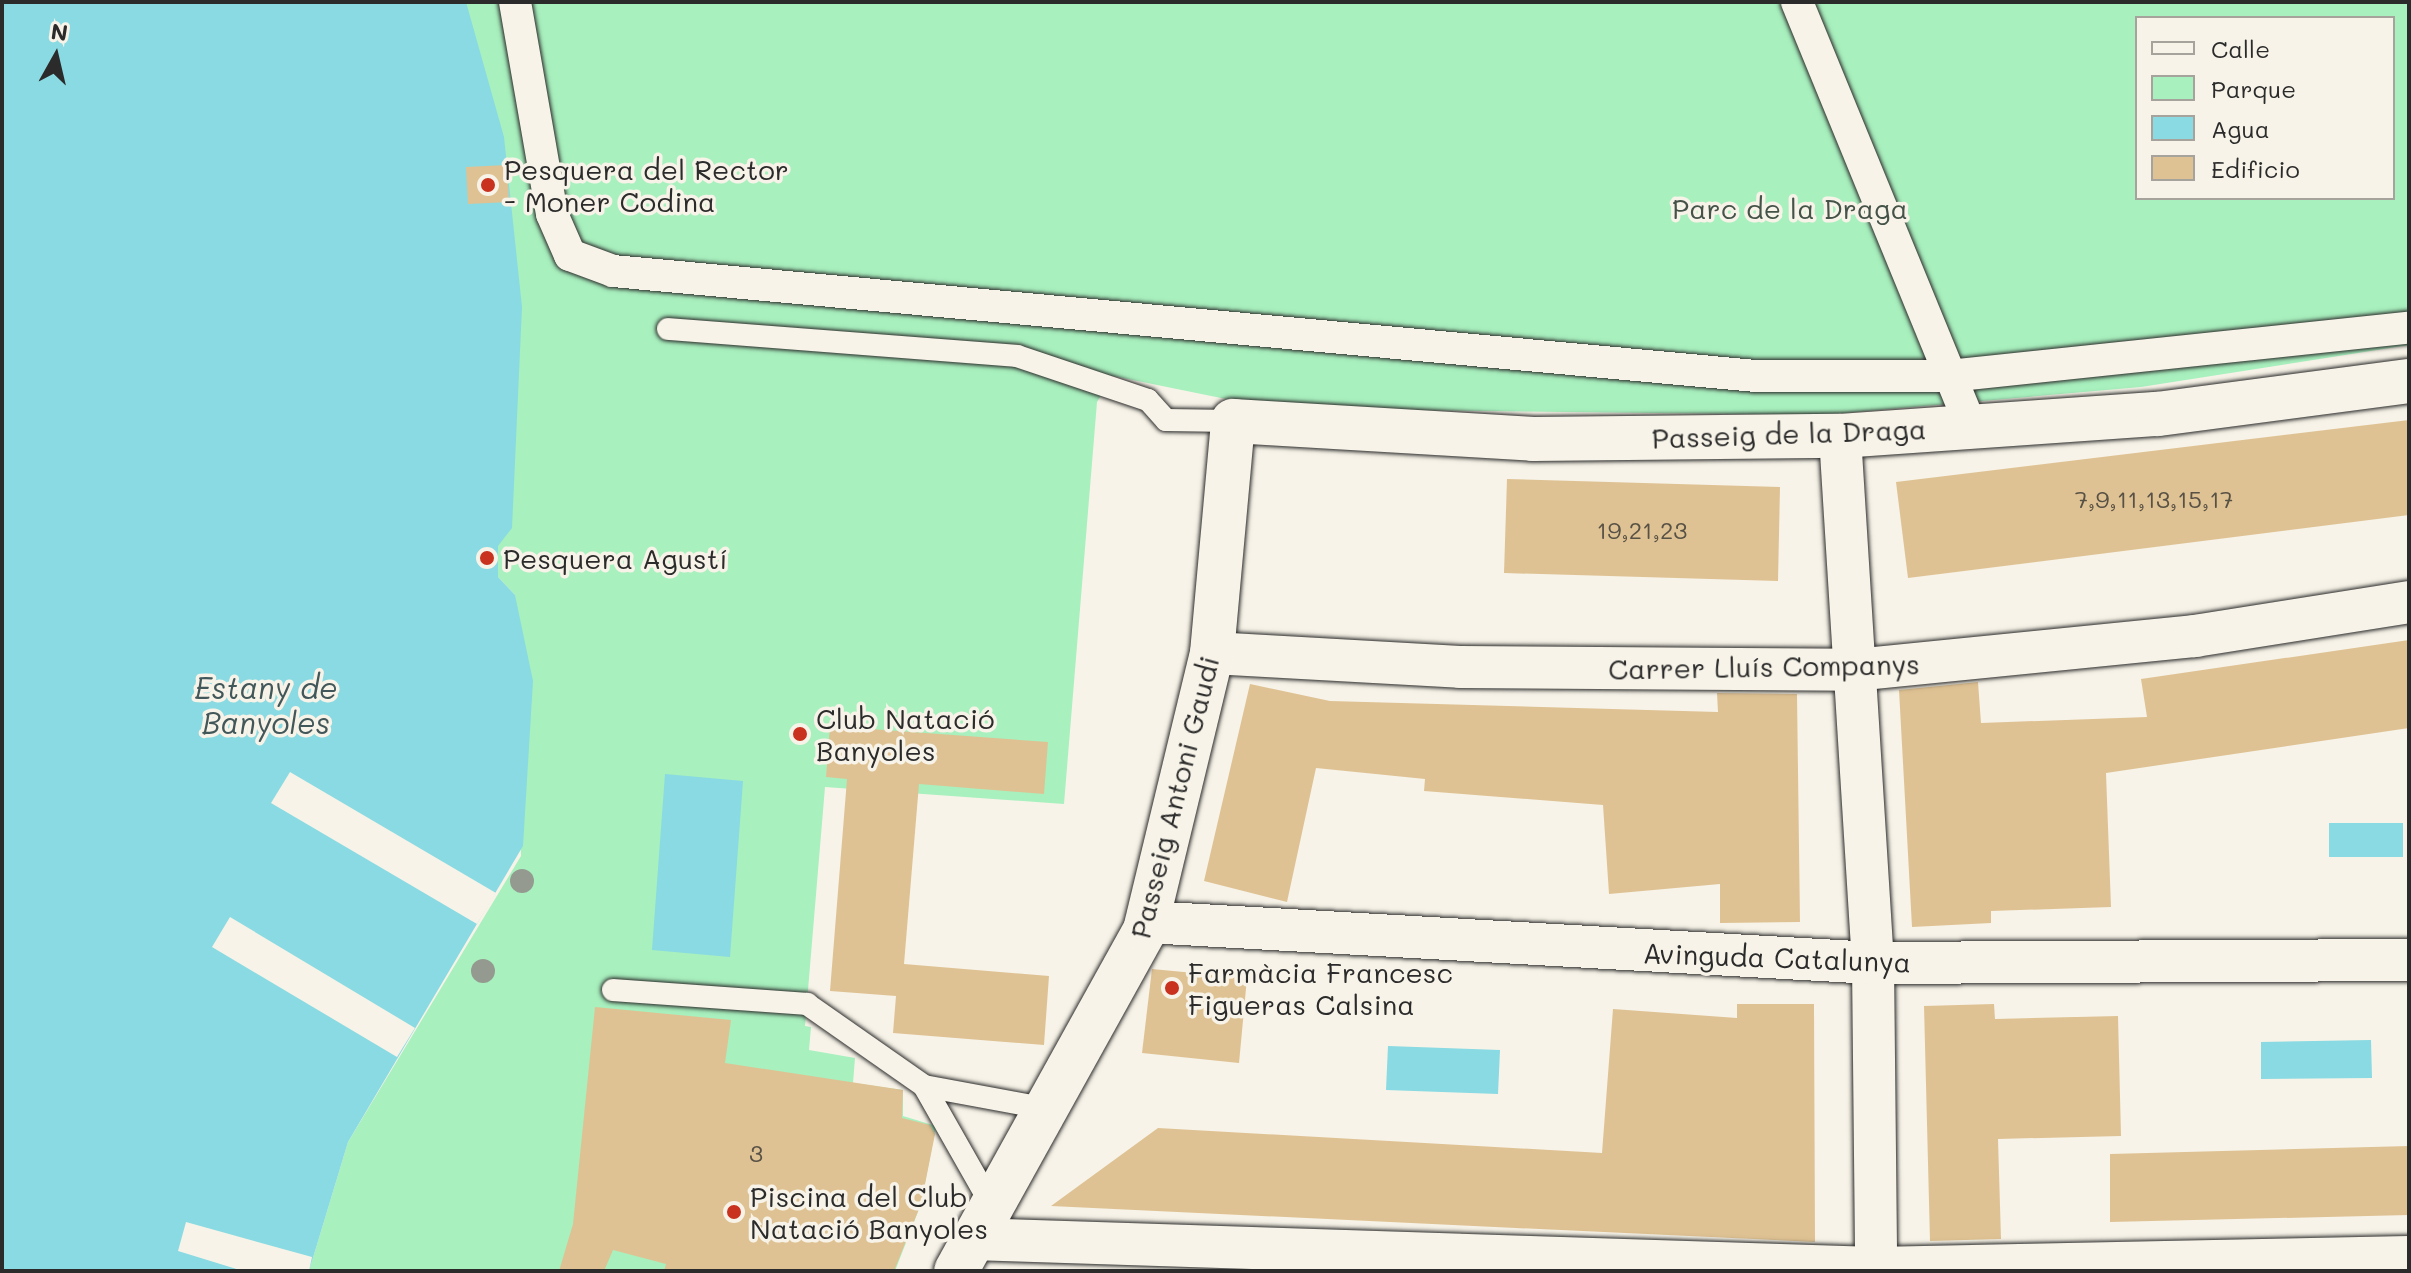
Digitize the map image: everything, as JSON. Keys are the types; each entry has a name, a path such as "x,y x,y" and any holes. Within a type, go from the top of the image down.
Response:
{"street":[{"path":"515,2 552,214 570,255 613,271 1756,376 1949,376 2409,328"},
{"path":"1797,2 1971,427"},
{"name":"Passeig de la Draga","path":"1233,421 1533,439 1840,436 2158,414 2409,381"},
{"name":"Passeig Antoni Gaudi","path":"973,1238 1147,922 1212,653 1233,421"},
{"path":"1840,436 1873,963 1876,1269"},
{"name":"Carrer Lluís Companys","path":"1212,653 1460,667 1854,670 2195,636 2409,602"},
{"name":"Avinguda Catalunya","path":"1147,922 1873,963 2409,960"},
{"path":"973,1238 1876,1269 2409,1257"}],"lane":[{"name":"Passeig de la Draga","path":"668,329 1017,356 1148,400 1166,420 1233,421"},
{"path":"613,990 807,1004 924,1086 1043,1108"},
{"path":"924,1086 973,1238"}],"green space":[{"name":"Parc de la Draga","path":"452,2 2409,2 2409,345 2141,387 1822,415 1392,410 1226,399 1113,376 1097,402 1064,804 825,787 805,1026 811,1027 809,1050 855,1058 853,1083 903,1090 903,1116 936,1126 921,1204 895,1271 309,1271 348,1142 521,856 515,595 498,577"}],"water":[{"name":"Estany de Banyoles","path":"2,2 466,2 504,137 522,307 512,528 498,546 498,577 515,595 533,681 523,846 348,1142 309,1271 2,1271"},
{"path":"665,774 743,781 730,957 652,950"},
{"path":"2329,823 2403,823 2403,857 2329,857"},
{"path":"2371,1040 2372,1078 2261,1079 2261,1042"},
{"path":"1388,1046 1500,1050 1498,1094 1386,1090"}],"pier":[{"path":"290,772 496,893 477,924 271,803"},
{"path":"230,917 415,1028 397,1057 212,947"},
{"path":"186,1222 312,1257 309,1271 243,1271 178,1251"}],"building":[{"name":"Pesquera del Rector - Moner Codina","path":"507,165 509,202 468,204 466,167"},
{"path":"2409,420 2409,515 1908,578 1896,482"},
{"path":"1507,479 1780,487 1778,581 1504,573"},
{"path":"2409,640 2409,728 2106,773 2111,907 1991,911 1991,923 1912,927 1899,690 1978,682 1981,723 2147,717 2141,679"},
{"path":"1250,684 1330,701 1718,712 1717,693 1797,694 1800,922 1720,923 1720,884 1609,894 1603,805 1424,791 1425,779 1316,768 1287,902 1204,881"},
{"path":"830,726 1048,742 1044,794 919,784 904,964 1049,976 1044,1045 893,1033 896,996 830,991 847,779 826,777"},
{"path":"1152,969 1247,978 1239,1063 1142,1053"},
{"path":"1737,1004 1814,1004 1815,1242 1051,1206 1158,1128 1602,1153 1613,1009 1737,1018"},
{"path":"1994,1004 1995,1019 2118,1016 2121,1136 1998,1139 2001,1239 1930,1241 1924,1006"},
{"path":"595,1007 731,1020 725,1063 903,1090 902,1118 930,1125 935,1134 921,1204 894,1271 664,1271 666,1264 613,1250 604,1271 559,1271 573,1224"},
{"path":"2409,1146 2409,1215 2110,1222 2110,1154"}],"place":[{"name":"Pesquera del Rector - Moner Codina","path":"488,185"},
{"name":"Pesquera Agustí","path":"487,558"},
{"name":"Club Natació Banyoles","path":"800,734"},
{"name":"Farmàcia Francesc Figueras Calsina","path":"1172,988"},
{"name":"Piscina del Club Natació Banyoles","path":"734,1212"}]}
